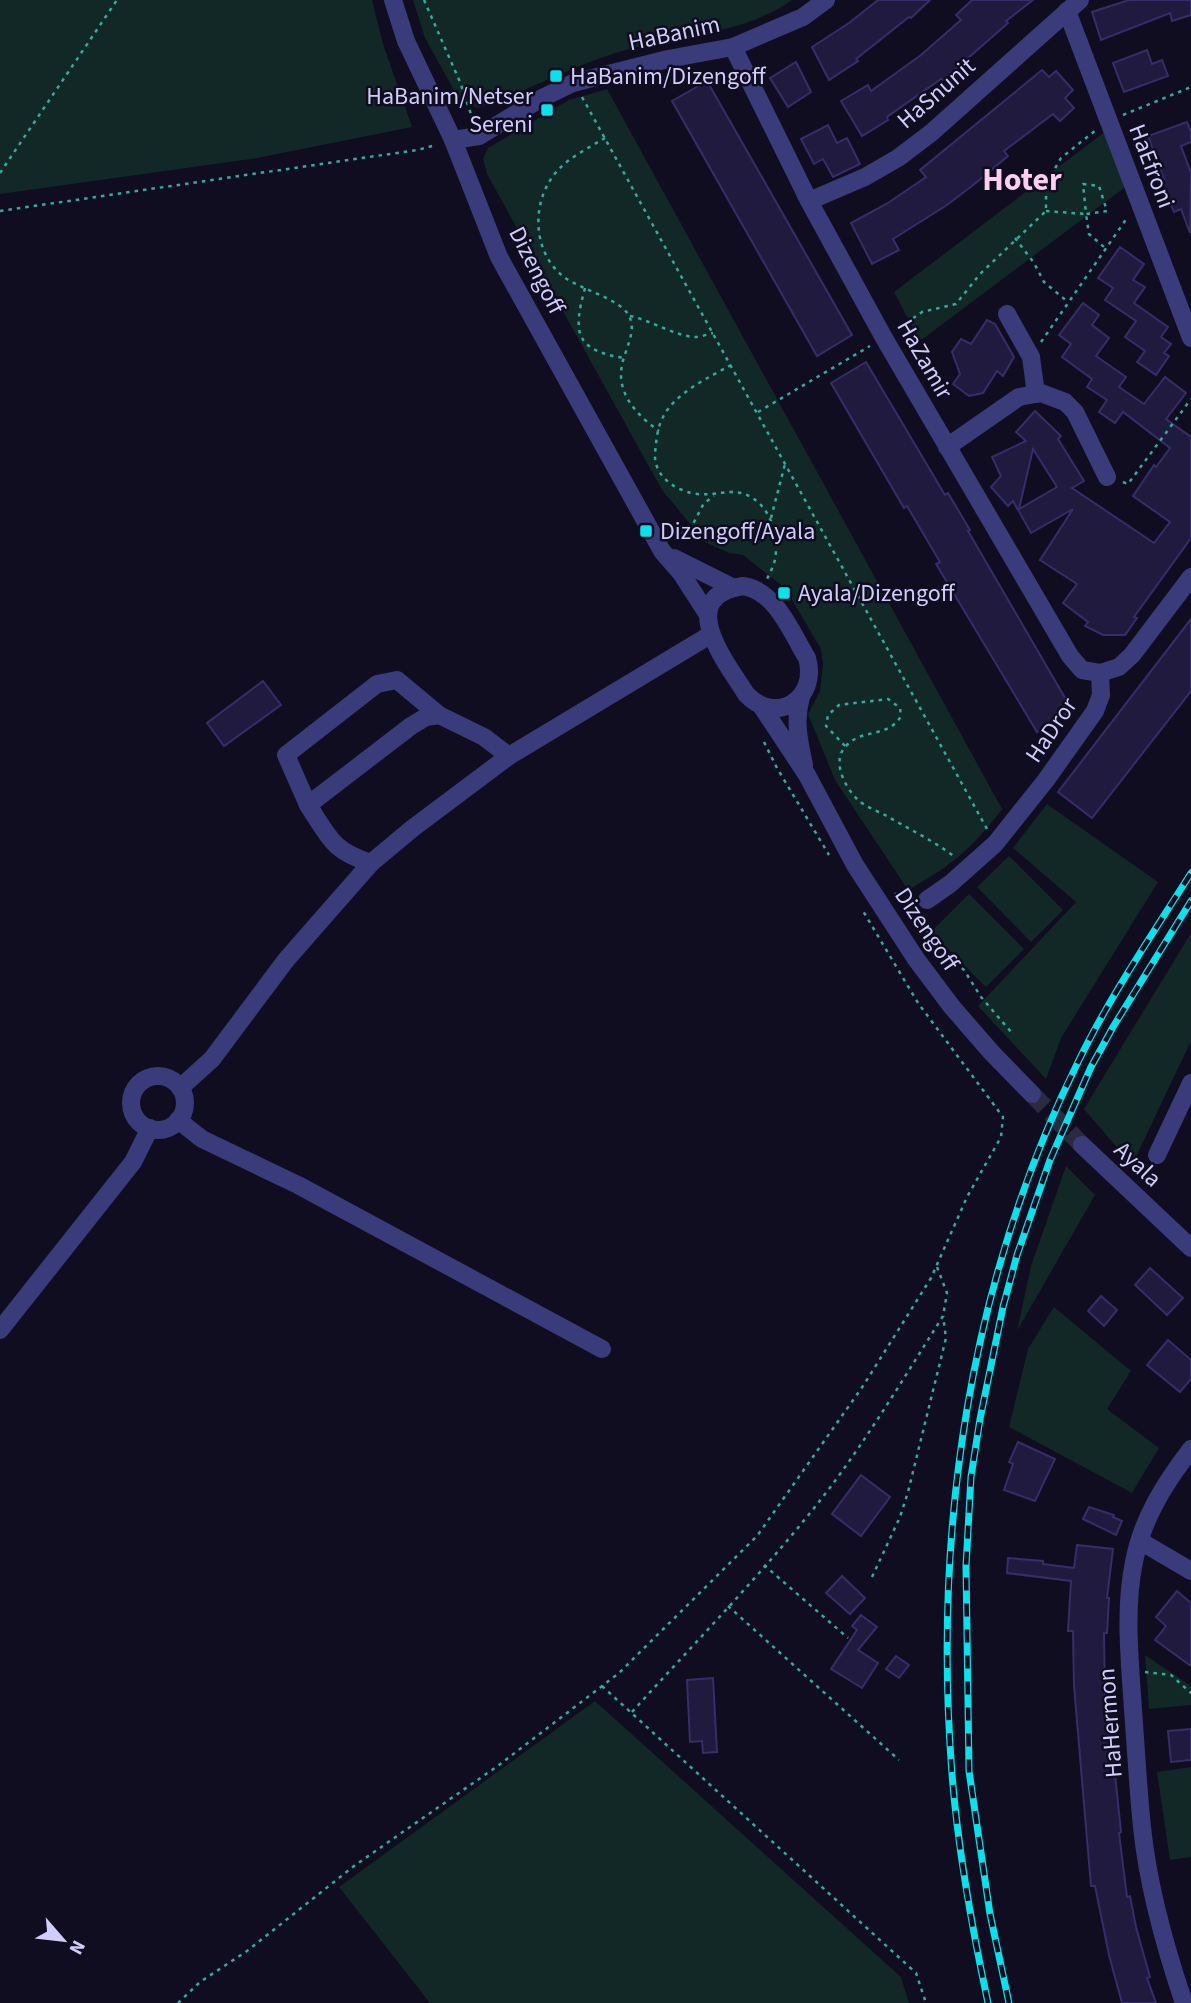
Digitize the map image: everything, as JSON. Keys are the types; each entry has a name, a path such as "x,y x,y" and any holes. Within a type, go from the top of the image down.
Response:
{"street":[{"name":"Dizengoff","path":"393,0 406,41 453,140 499,257 662,551 681,573 708,615"},
{"name":"HaBanim","path":"453,140 479,136 540,99 573,83 733,47 803,17 826,0"},
{"name":"HaEfroni","path":"1073,5 1108,120 1191,338"},
{"name":"HaSnunit","path":"809,201 865,177 898,158 931,133 1073,5"},
{"name":"HaZamir","path":"733,47 809,201 947,447 1070,656 1082,670 1100,673"},
{"path":"1007,314 1031,357 1036,394"},
{"path":"947,447 1019,397 1036,394 1052,396 1065,402 1075,412 1107,477"},
{"path":"662,551 734,588"},
{"path":"1100,673 1119,667 1132,655 1191,577"},
{"path":"743,586 762,592 769,598 807,658 810,668 810,678 801,697 783,708 762,706 746,694 710,635 708,615 717,598 743,586"},
{"path":"180,1088 212,1059 286,960 371,863 509,756 710,635"},
{"name":"HaDror","path":"927,900 968,869 995,844 1046,780 1095,711 1101,695 1100,673"},
{"path":"371,863 350,857 335,846 308,805 286,755 377,684 397,680 439,715 484,737 509,756"},
{"name":"Dizengoff","path":"801,697 797,726 807,775"},
{"name":"Dizengoff","path":"762,706 807,775 856,865 916,959 951,1007 1032,1094"},
{"path":"308,805 411,726 426,717 439,715"},
{"path":"161,1076 169,1078 180,1088 185,1102 178,1120 163,1129 149,1128 143,1124 133,1112 132,1097 140,1083 161,1076"},
{"path":"1157,1155 1191,1083"},
{"path":"178,1120 202,1139 298,1185 601,1349"},
{"path":"0,1330 133,1161 149,1128"},
{"name":"Ayala","path":"1082,1145 1191,1248"},
{"name":"HaHermon","path":"1184,2003 1157,1907 1142,1829 1130,1671 1129,1596 1140,1541 1161,1492 1191,1449"},
{"path":"1140,1541 1190,1567"}],"path":[{"path":"0,173 117,0"},
{"path":"424,0 460,82 479,136"},
{"path":"573,83 995,844"},
{"path":"1046,211 1046,184 1060,158 1108,120 1191,87"},
{"path":"605,138 561,166 545,186 538,211 541,243 551,264 564,277 622,308 630,316 696,337 713,333"},
{"path":"0,211 417,150 453,140"},
{"path":"757,412 884,338 922,312 956,304 980,274 1046,211 1086,214 1107,211 1099,186 1083,184 1086,214 1089,234 1106,248"},
{"path":"1031,357 1139,201"},
{"path":"1015,239 1034,263 1044,282 1069,302"},
{"path":"585,288 578,313 578,331 589,346 602,355 624,358"},
{"path":"630,316 632,335 621,368 623,387 629,403 643,420 659,431"},
{"path":"731,365 698,384 663,417 655,463 667,482 701,496 739,493 757,501 771,518"},
{"path":"1107,477 1128,484 1191,400"},
{"path":"762,592 775,559 771,518 785,463"},
{"path":"662,551 693,524 704,503 717,495"},
{"path":"845,746 826,726 828,715 839,705 888,699 900,708 901,716 889,730 859,737 845,746 841,757 841,777 858,801 953,855 968,869"},
{"path":"890,886 904,905 920,890 927,900 921,914 928,933 939,948 964,970 981,997 1012,1033"},
{"path":"178,2003 200,1982 247,1951 354,1866 499,1765 603,1686 757,1536 863,1386 937,1266 967,1197 1001,1137 1003,1117"},
{"path":"872,1577 900,1517 908,1492 946,1338 943,1316 947,1293 937,1266"},
{"path":"632,1712 832,1485 943,1316"},
{"path":"764,1565 848,1638"},
{"path":"728,1606 899,1760"},
{"path":"1130,1671 1171,1675 1191,1693"},
{"path":"603,1686 916,1973 926,2003"}],"green space":[{"path":"0,0 372,0 383,44 412,127 257,158 0,194"},
{"path":"413,0 792,0 775,11 736,26 613,54 478,108 460,101 425,38"},
{"path":"607,89 1002,809 960,856 908,890 835,780 808,714 820,691 823,665 821,649 785,588 743,555 729,553 705,542 662,490 487,174 483,159 488,148 569,100"},
{"path":"1110,128 1124,188 920,341 894,292"},
{"path":"1047,804 1158,882 1061,1038 1046,1079 978,1006 1076,902 1013,848"},
{"path":"1009,856 1063,910 1031,942 977,887"},
{"path":"969,894 1024,949 986,987 931,932"},
{"path":"1191,933 1191,1041 1132,1165 1084,1109"},
{"path":"1066,1166 1095,1195 1017,1331 1031,1266"},
{"path":"1054,1307 1131,1371 1107,1409 1159,1448 1132,1493 1009,1427 1028,1349"},
{"path":"1145,1655 1191,1686 1191,1705 1149,1709"},
{"path":"595,1701 901,1977 909,2003 430,2003 339,1887"},
{"path":"1191,1767 1191,1857 1170,1860 1157,1772"}],"building":[{"path":"878,0 930,0 911,18 856,59 858,61 829,80 812,47"},
{"path":"972,0 1033,0 1006,21 1008,23 943,80 862,136 841,101 868,85 871,91 921,55 961,20 956,15"},
{"path":"1129,0 1191,0 1191,15 1172,21 1170,13 1101,40 1092,12"},
{"path":"1147,50 1152,64 1162,60 1168,76 1124,92 1113,63"},
{"path":"796,62 811,92 788,107 770,78"},
{"path":"1042,70 1049,77 1056,71 1073,90 1065,98 1074,108 1060,121 1053,114 1004,151 1008,156 972,186 893,239 899,250 872,264 851,223 888,203 926,177 920,170"},
{"path":"707,81 852,335 817,356 672,101"},
{"path":"1187,122 1191,142 1181,146 1191,173 1190,233 1181,209 1174,212 1160,180 1164,179 1148,136"},
{"path":"828,125 837,143 847,138 860,164 833,177 823,159 814,164 801,139"},
{"path":"1120,247 1144,264 1133,280 1145,287 1134,303 1168,327 1161,337 1171,344 1164,353 1169,356 1156,375 1137,362 1145,351 1125,337 1136,321 1105,300 1113,288 1098,278"},
{"path":"1083,303 1099,315 1092,325 1109,338 1096,356 1126,377 1119,387 1144,404 1165,377 1186,393 1166,419 1191,437 1191,538 1134,617 1137,618 1125,635 1103,635 1085,626 1088,622 1063,603 1077,584 1040,560 1073,509 1031,533 1013,501 1008,506 991,487 1001,476 992,457 1026,441 1016,432 1035,411 1061,436 1058,439 1084,481 1072,488 1154,543 1170,522 1133,496 1154,465 1156,467 1170,448 1123,412 1115,423 1099,412 1107,400 1087,387 1092,379 1062,357 1071,344 1059,335","holes":["1033,449 1057,487 1019,509"]},
{"path":"987,320 995,324 1014,357 1003,376 997,371 983,393 969,396 953,384 960,374 952,352 961,339 971,344"},
{"path":"866,362 945,495 948,493 970,530 968,531 1072,710 1037,732 936,564 940,562 907,506 904,508 831,383"},
{"path":"1191,619 1191,691 1092,818 1058,792"},
{"path":"263,681 281,705 224,746 207,723"},
{"path":"1150,1268 1183,1298 1167,1315 1135,1285"},
{"path":"1101,1296 1117,1310 1104,1326 1088,1311"},
{"path":"1168,1340 1191,1360 1191,1379 1180,1392 1147,1365"},
{"path":"1018,1442 1055,1459 1035,1501 1004,1490 1013,1464 1009,1462"},
{"path":"861,1475 890,1497 861,1536 832,1514"},
{"path":"1089,1507 1114,1515 1113,1517 1122,1521 1116,1535 1083,1519"},
{"path":"1077,1545 1113,1549 1107,1598 1107,1633 1104,1633 1110,1755 1113,1755 1127,1897 1130,1896 1150,1977 1147,1978 1156,2003 1122,2003 1095,1886 1091,1886 1074,1686 1073,1631 1068,1631 1071,1581 1007,1573 1008,1558 1043,1561 1043,1564 1074,1568"},
{"path":"842,1576 865,1598 850,1614 826,1593"},
{"path":"1177,1591 1191,1603 1191,1666 1155,1640 1166,1626 1156,1617"},
{"path":"861,1615 877,1627 858,1650 878,1663 862,1688 831,1669 857,1630 852,1626"},
{"path":"896,1656 909,1665 899,1678 886,1669"},
{"path":"713,1678 717,1752 703,1753 702,1741 690,1742 687,1680"},
{"path":"1191,1729 1191,1760 1171,1762 1168,1731"}],"tunnel":[{"path":"1032,1094 1082,1145"}],"railway":[{"path":"988,2003 958,1832 947,1683 948,1591 955,1500 967,1409 985,1320 1010,1232 1041,1146 1078,1062 1104,1013 1191,873"},
{"path":"1009,2003 990,1914 969,1771 966,1566 971,1477 980,1419 1003,1307 1017,1255 1050,1160 1091,1067 1191,901"}],"place":[{"name":"HaBanim/Dizengoff","path":"556,76"},
{"name":"HaBanim/Netser Sereni","path":"547,110"},
{"name":"Dizengoff/Ayala","path":"646,531"},
{"name":"Ayala/Dizengoff","path":"784,593"}],"district":[{"name":"Hoter","path":"1022,179"}]}
